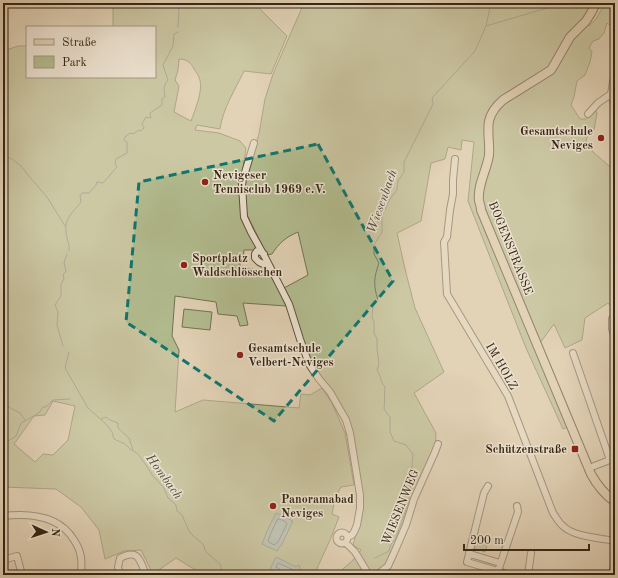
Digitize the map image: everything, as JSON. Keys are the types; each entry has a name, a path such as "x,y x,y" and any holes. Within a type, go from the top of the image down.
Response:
{"main road":[{"name":"BOGENSTRASSE","path":"596,3 586,21 570,37 550,70 502,100 492,112 490,121 489,156 479,193 479,201 589,468 596,483 608,497 615,502"}],"street":[{"path":"615,71 611,94 615,108"},
{"path":"588,114 598,103 611,94"},
{"path":"254,143 242,185 244,217 289,304 309,364 330,392 346,420 350,433 359,489 360,508 357,525 354,532 347,540 369,575"},
{"name":"IM HOLZ","path":"455,159 452,180 453,194 447,238 444,242 447,294 508,396 553,513 561,525 571,532 615,541"},
{"path":"264,254 259,251 255,254 255,258 259,262 270,267"},
{"path":"612,319 612,330 615,338"},
{"path":"573,353 613,460 589,468"},
{"name":"WIESENWEG","path":"377,575 388,566 406,525 414,499 438,444"},
{"path":"488,486 484,493 467,562 511,575"},
{"path":"498,571 518,512 517,506"},
{"path":"3,516 14,514 30,515 48,518 63,526 78,545 81,554 81,575"},
{"path":"355,552 365,562 372,575"},
{"path":"528,575 531,553"},
{"path":"470,554 500,563"},
{"path":"120,575 118,567 120,558 133,555 138,557 142,563 146,575"},
{"path":"3,560 17,556 22,575"},
{"path":"612,575 615,560"}],"highlighted area":[{"path":"318,144 393,281 274,421 126,322 139,182"}],"green space":[{"path":"113,3 257,3 256,5 287,36 271,74 244,71 227,106 220,129 197,125 195,130 219,133 240,141 246,148 242,176 241,209 259,250 244,250 243,260 240,261 240,268 270,271 286,306 243,303 248,325 240,326 237,316 218,314 216,302 175,296 172,336 179,350 175,412 203,400 299,408 301,394 310,395 322,388 332,403 345,433 354,485 341,487 335,498 332,514 339,517 314,575 204,575 176,558 153,574 141,550 124,551 105,559 99,530 81,507 56,489 3,487 3,51 18,46 26,46 26,78 156,78 156,26 113,26","holes":["179,59 190,63 193,67 201,84 200,95 191,121 174,112 179,86 175,80","53,401 75,406 68,440 53,455 43,454 35,462 14,444 34,416 45,415"]},
{"path":"304,3 593,3 584,20 589,26 596,19 605,3 606,5 607,3 615,3 614,25 611,26 607,23 604,33 599,39 593,41 589,48 592,52 590,62 585,75 577,81 571,105 580,119 586,119 590,114 596,111 597,113 594,130 588,134 586,141 593,152 615,171 615,311 608,303 585,318 582,340 565,348 554,324 540,343 573,425 563,429 526,348 468,201 474,142 462,140 461,150 448,147 445,159 431,163 421,221 397,233 415,308 444,372 414,393 436,433 435,449 396,548 388,575 336,575 352,561 361,550 353,545 363,508 353,433 344,411 314,366 304,344 284,288 308,275 298,232 283,241 272,254 267,255 247,215 243,187 244,179 259,134 265,99 273,74"},
{"path":"184,309 212,312 210,330 182,327"},
{"path":"477,534 490,537 485,552 473,548"}],"water":[{"path":"276,513 293,521 277,551 262,544"},
{"path":"276,557 296,567 298,565 300,566 299,569 304,571 302,575 282,575 270,569"}],"waterway":[{"name":"Hombach","path":"177,3 176,5 179,9 178,27"},
{"path":"486,26 491,3"},
{"name":"Wiesenbach","path":"375,558 389,551 391,544 395,540 409,502 413,454 406,445 394,441 390,432 390,417 384,409 385,387 377,370 379,364 377,339 374,333 374,322 372,317 373,305 378,300 375,290 375,281 379,263 374,254 374,245 382,232 382,216 390,199 397,190 398,181 404,172 404,162 433,104 432,98 475,51 486,26 547,8"},
{"name":"Hombach","path":"69,251 66,226 68,218 81,202 80,196 82,193 89,193 97,182 103,183 117,167 115,164 116,159 127,153 127,142 124,140 125,137 130,133 133,134 139,130 141,131 144,128 142,124 146,117 151,118 150,113 162,105 162,99 165,97 164,90 168,80 163,65 173,46 174,34 178,32"},
{"path":"3,155 12,159 21,166 47,197 65,226"},
{"name":"Hombach","path":"63,346 57,325 58,312 55,305 61,296 61,284 64,279 63,275 66,271 64,263 67,254"},
{"name":"Hombach","path":"69,352 65,368 88,408 107,425 112,432 114,439 125,444 138,454 152,475 164,488 168,498 176,505 177,511 182,515 189,531 203,544 206,552 220,564 222,571 227,575"},
{"path":"3,447 5,443 16,436 21,423 39,413 42,408 47,406 53,400 70,399"},
{"path":"3,404 20,413 25,420"},
{"path":"101,419 106,417 118,423 118,428 129,438 133,450"}],"place":[{"name":"Gesamtschule Neviges","path":"601,138"},
{"name":"Nevigeser Tennisclub 1969 e.V.","path":"205,182"},
{"name":"Sportplatz Waldschlösschen","path":"184,265"},
{"name":"Gesamtschule Velbert-Neviges","path":"240,355"},
{"name":"Schützenstraße","path":"575,449"},
{"name":"Panoramabad Neviges","path":"273,506"}]}
